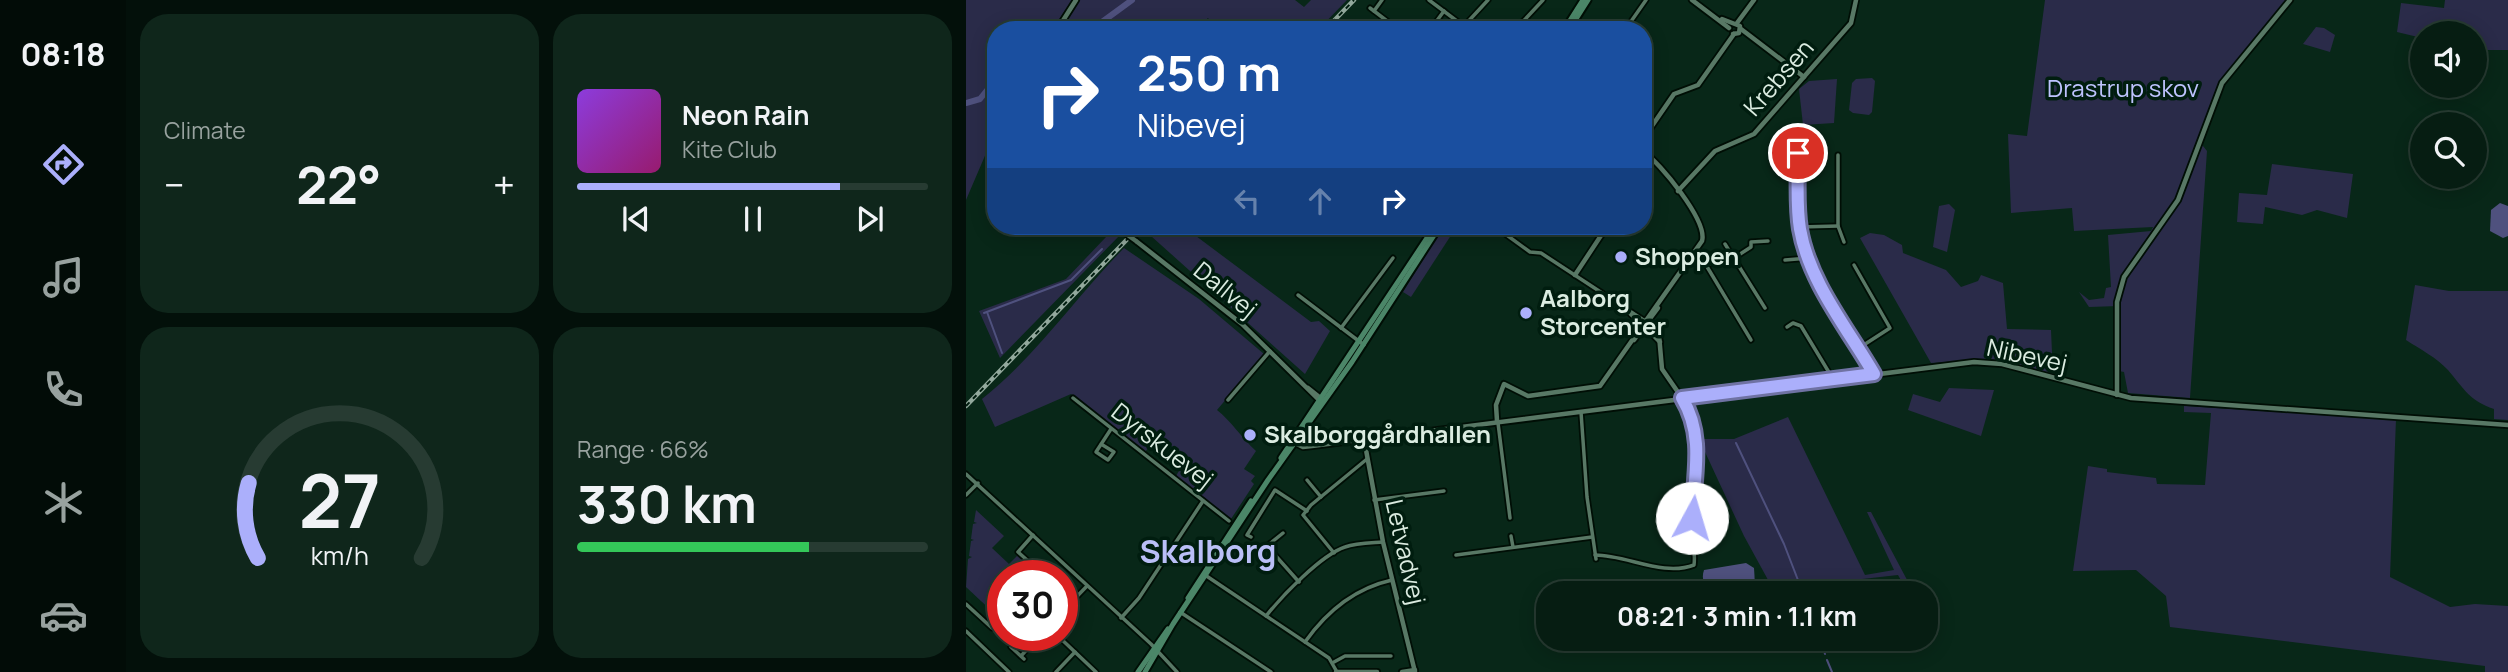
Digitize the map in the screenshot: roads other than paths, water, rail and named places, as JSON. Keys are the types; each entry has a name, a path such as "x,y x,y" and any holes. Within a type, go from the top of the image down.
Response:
{"main road":[{"path":"1570,21 1583,0"},
{"path":"1575,21 1588,0"},
{"path":"1361,343 1429,235"},
{"path":"1138,672 1155,651 1434,235"},
{"path":"1145,672 1155,651"}],"street":[{"path":"1063,21 1076,0"},
{"path":"1382,0 1372,9 1387,21"},
{"path":"1429,0 1457,21"},
{"path":"1469,21 1488,0"},
{"path":"1523,21 1543,0"},
{"path":"1631,21 1646,0"},
{"path":"1692,0 1804,77"},
{"path":"1652,126 1674,94 1698,85 1754,0"},
{"name":"Krebsen","path":"1678,191 1715,151 1754,134 1851,23 1856,0"},
{"path":"2117,396 2117,302 2124,277 2178,200 2222,83 2290,0"},
{"path":"1437,21 1444,11"},
{"path":"1798,152 1800,227 1809,258 1820,284 1874,374"},
{"path":"1838,155 1838,226 1844,242"},
{"path":"1510,518 1496,405 1504,384 1528,396 1602,384 1702,241 1703,231 1678,191 1652,161"},
{"path":"1800,227 1838,226"},
{"name":"Dallvej","path":"1128,235 1242,324 1321,400"},
{"path":"1507,235 1530,252 1541,253 1575,275 1659,335 1662,369 1692,418 1697,447 1692,518 1694,565 1661,567 1625,557 1595,557 1581,410"},
{"path":"1575,275 1601,235"},
{"path":"1706,265 1733,257 1751,247 1751,242 1768,241"},
{"path":"1725,244 1765,308"},
{"path":"1691,257 1706,265 1751,340"},
{"path":"1341,328 1393,258"},
{"path":"1785,260 1809,258"},
{"path":"1854,265 1890,328 1859,348"},
{"path":"1298,295 1361,343"},
{"path":"1787,327 1793,323 1801,326 1833,379"},
{"path":"1228,400 1270,351"},
{"name":"Nibevej","path":"1294,441 1308,447 1581,410 1988,362 2117,396 2508,425"},
{"name":"Dyrskuevej","path":"1073,398 1229,521"},
{"path":"1101,444 1114,452 1108,460 1096,452 1101,444 1111,429"},
{"name":"Letvadvej","path":"1364,439 1383,542 1415,671"},
{"path":"1334,553 1303,518 1321,497 1367,459"},
{"path":"966,474 1177,672"},
{"path":"1307,480 1321,497"},
{"path":"966,495 978,483"},
{"path":"1251,537 1247,535 1275,490 1307,511"},
{"path":"1374,500 1444,491"},
{"path":"1122,618 1139,598 1203,501"},
{"path":"1283,533 1267,546 1300,582"},
{"path":"1027,560 1018,552 1033,535"},
{"path":"1511,536 1513,547"},
{"path":"1456,555 1592,537"},
{"path":"1266,616 1334,553 1346,546 1383,542"},
{"path":"1260,568 1275,555"},
{"path":"1204,575 1334,662 1337,672 1377,672"},
{"path":"1306,642 1316,627 1357,591 1392,579"},
{"path":"1078,595 1087,586"},
{"path":"966,604 987,623"},
{"path":"1182,610 1271,672"},
{"path":"966,631 1009,672"},
{"path":"1056,672 1075,652 1096,672"},
{"path":"1334,662 1345,656 1391,656"},
{"path":"1083,672 1089,666"},
{"path":"1402,672 1415,671"}],"waterway":[{"path":"1103,21 1132,0"},
{"path":"966,103 980,99 987,90"},
{"path":"984,313 1071,280 1102,249"},
{"path":"987,312 1002,353"},
{"path":"1736,443 1784,544 1798,581"},
{"path":"1827,660 1832,672"}],"railway":[{"path":"1334,21 1354,0"},
{"path":"966,406 1131,235"}],"place":[{"name":"Shoppen","path":"1621,257"},
{"name":"Aalborg Storcenter","path":"1526,313"},
{"name":"Skalborggårdhallen","path":"1250,435"}],"district":[{"name":"Skalborg","path":"1208,552"}],"park label":[{"name":"Drastrup skov","path":"2123,89"}]}
